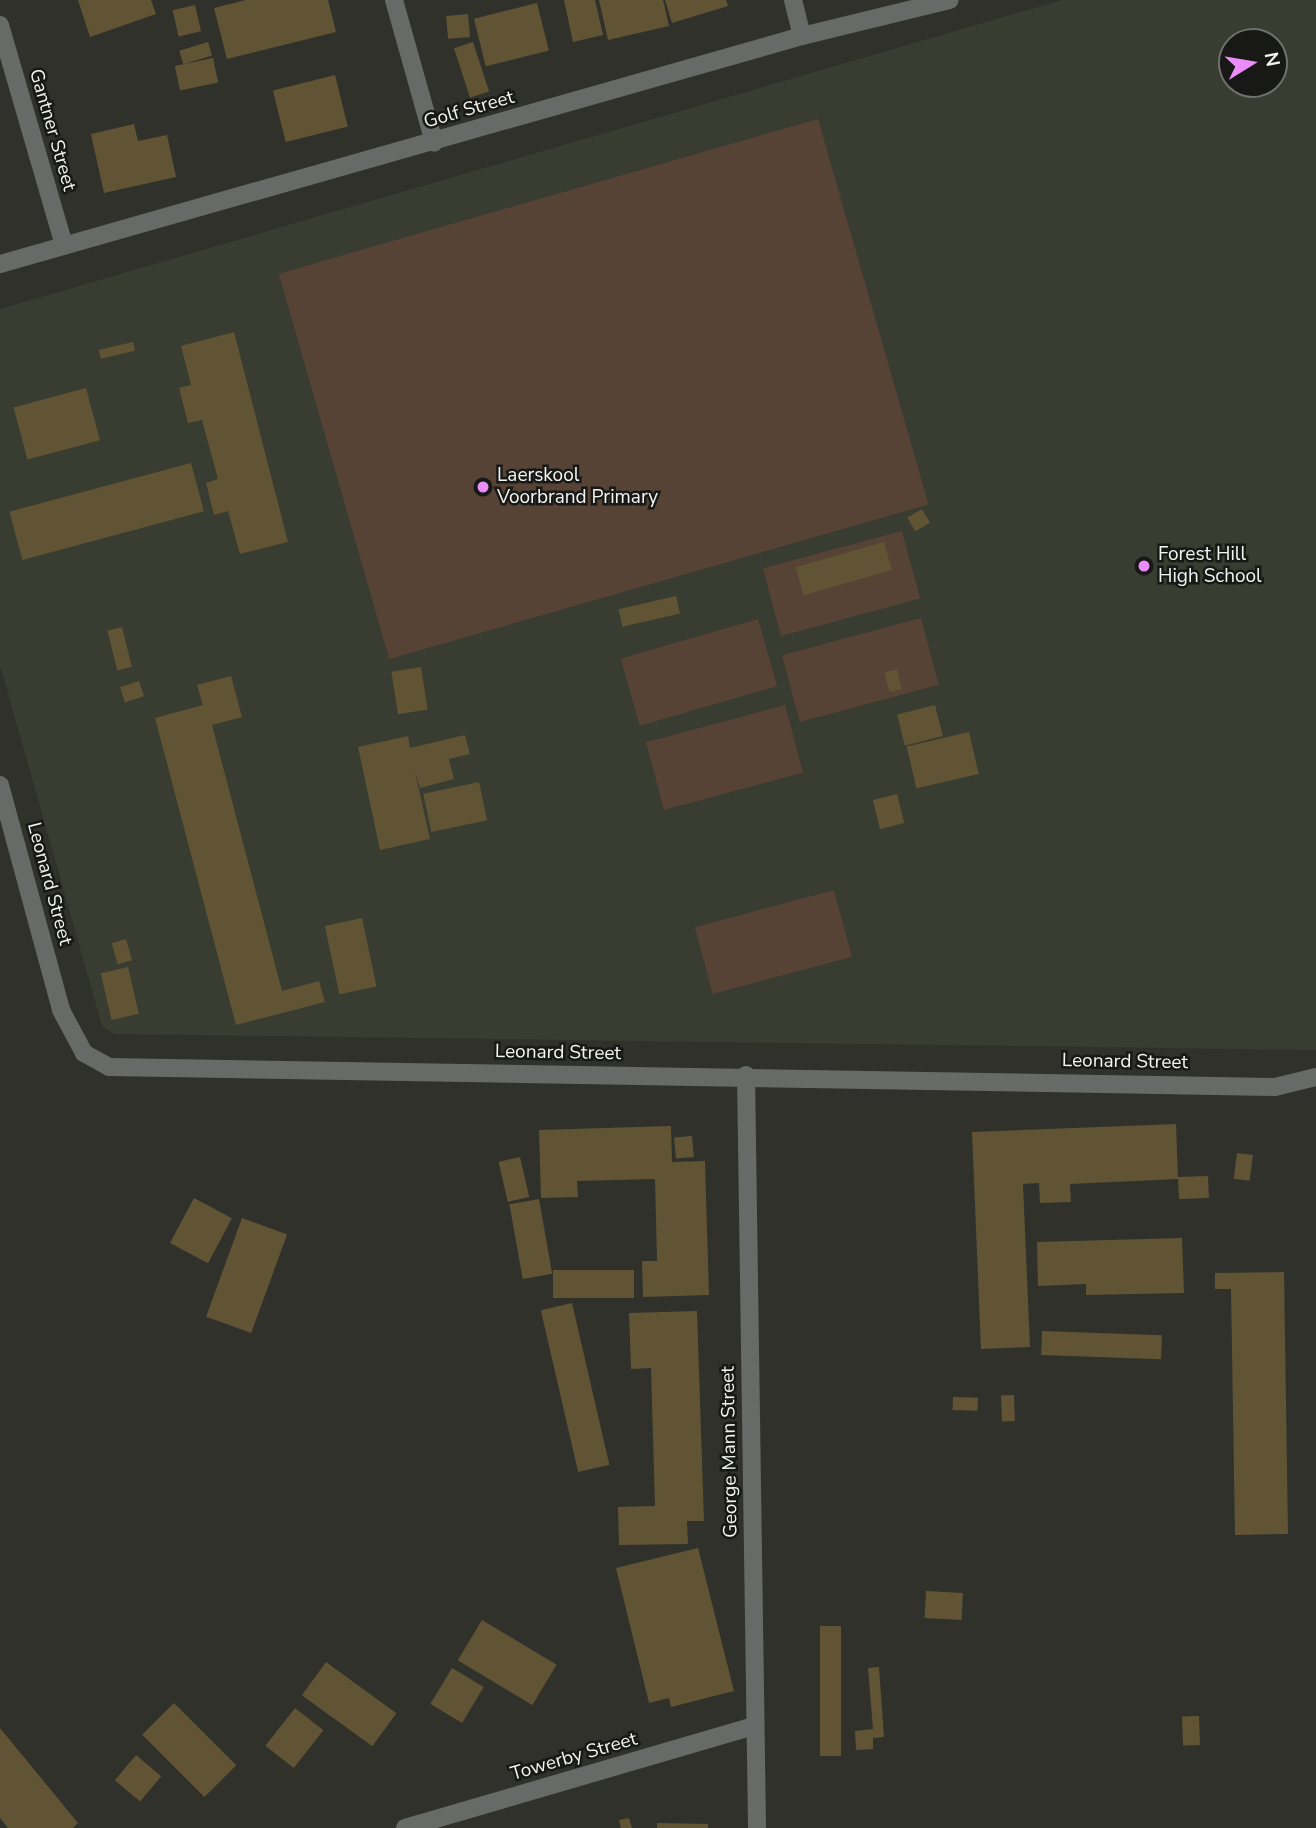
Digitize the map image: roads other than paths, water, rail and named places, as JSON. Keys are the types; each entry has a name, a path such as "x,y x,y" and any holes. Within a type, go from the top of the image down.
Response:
{"street":[{"path":"394,0 434,142"},
{"path":"793,0 802,36"},
{"name":"Golf Street","path":"0,264 802,36 950,0"},
{"name":"Gantner Street","path":"0,25 64,246"},
{"name":"Leonard Street","path":"0,785 61,1010 84,1053 110,1067 746,1075 1275,1087 1316,1077"},
{"name":"George Mann Street","path":"746,1075 757,1828"},
{"name":"Towerby Street","path":"405,1828 754,1726"}],"place":[{"name":"Laerskool Voorbrand Primary","path":"483,487"},
{"name":"Forest Hill High School","path":"1144,566"}]}
